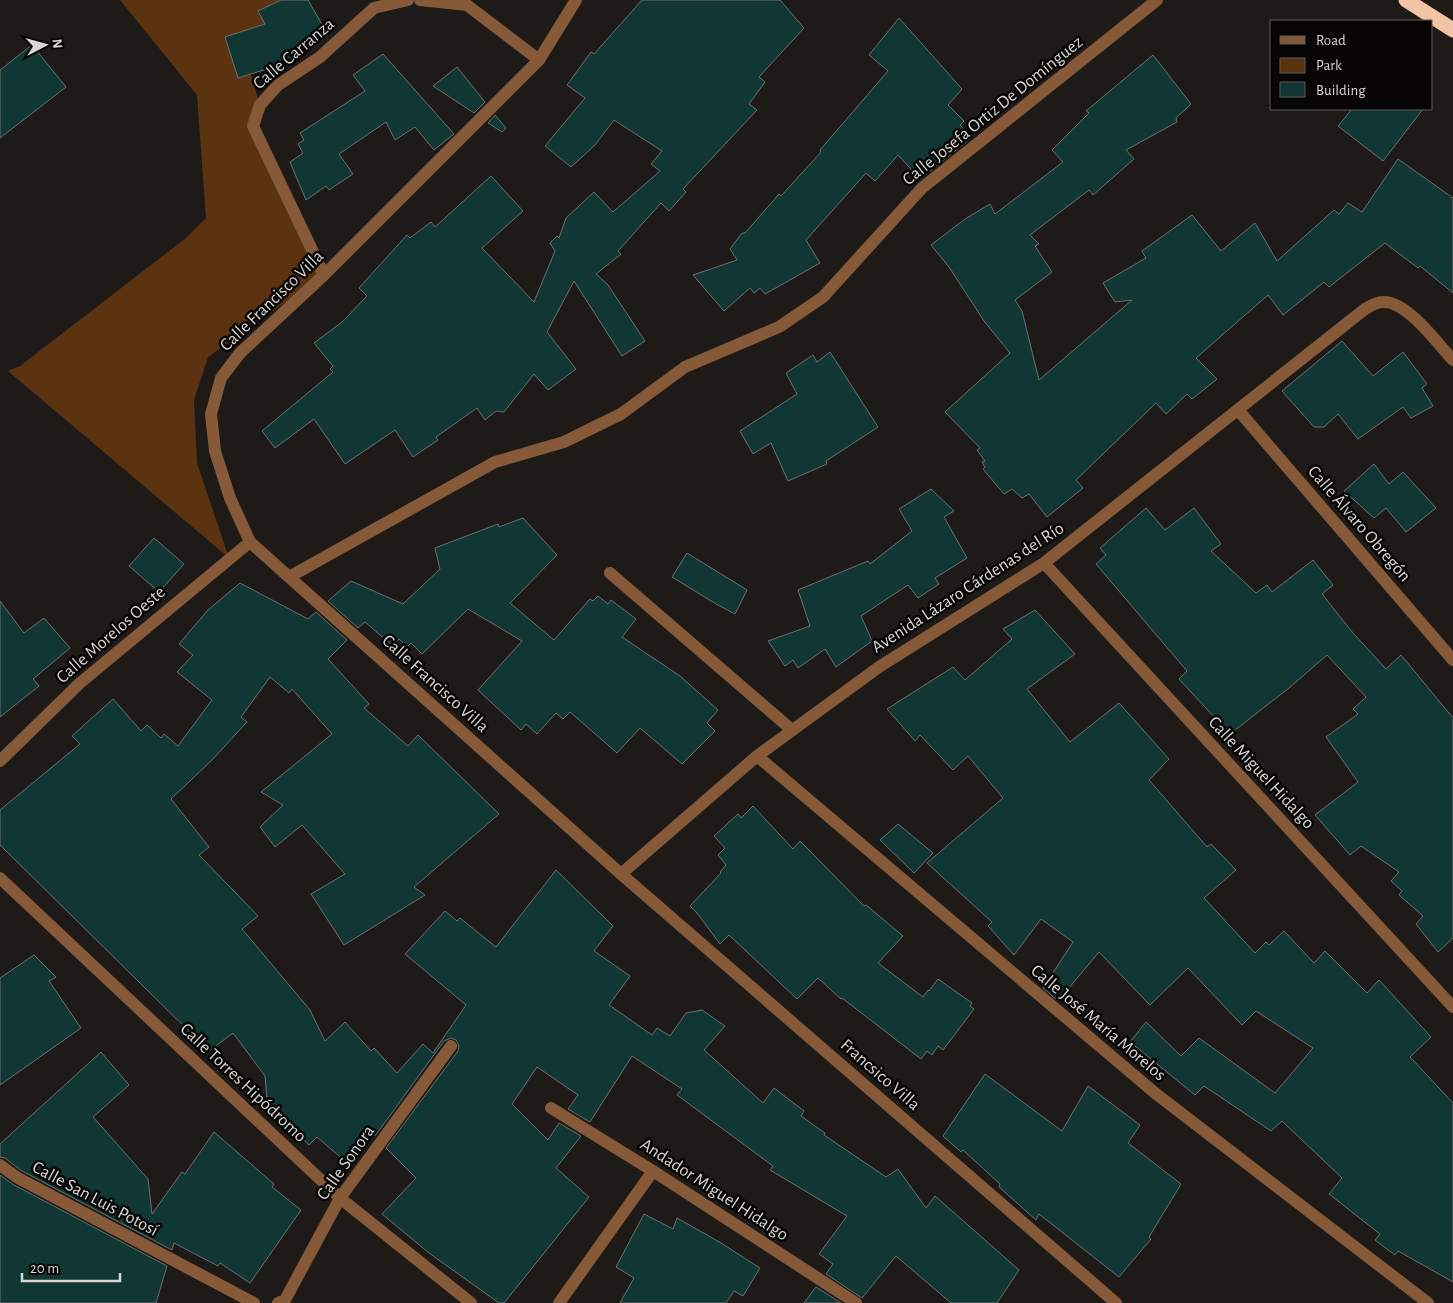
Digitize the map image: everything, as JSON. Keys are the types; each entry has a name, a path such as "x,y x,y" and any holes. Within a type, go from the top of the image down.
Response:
{"highway":[{"path":"1406,0 1453,30"}],"street":[{"name":"Calle Carranza","path":"324,276 253,126 260,105 278,85 320,58 374,8 408,0"},
{"path":"420,0 467,5 539,60"},
{"name":"Calle Francisco Villa","path":"576,0 539,60 324,276 240,353 221,378 212,414 215,451 230,498 250,542 621,874"},
{"name":"Calle Josefa Ortiz De Domínguez","path":"289,577 495,462 564,442 621,414 685,367 780,327 823,297 922,188 1157,0"},
{"name":"Avenida Lázaro Cárdenas del Río","path":"621,874 757,756 879,667 1044,563 1365,309 1383,302 1404,309 1453,360"},
{"name":"Calle Álvaro Obregón","path":"1238,410 1453,660"},
{"name":"Calle Morelos Oeste","path":"0,761 80,683 250,542"},
{"name":"Calle Miguel Hidalgo","path":"1044,563 1453,1007"},
{"path":"610,574 792,730"},
{"name":"Calle José María Morelos","path":"757,756 1154,1094 1428,1303"},
{"name":"Francsico Villa","path":"621,874 1116,1303"},
{"name":"Calle Torres Hipódromo","path":"3,886 340,1198 471,1303"},
{"name":"Calle Sonora","path":"278,1303 284,1300 340,1198 451,1046"},
{"name":"Andador Miguel Hidalgo","path":"551,1108 653,1170 856,1303"},
{"name":"Calle San Luis Potosí","path":"0,1165 18,1178 254,1303"},
{"path":"559,1303 653,1170"}],"green space":[{"path":"120,0 300,0 243,50 260,105 253,126 324,275 208,357 194,400 197,463 229,558 8,371 20,366 186,238 206,218 197,95"}],"building":[{"path":"281,0 308,0 328,35 286,63 238,78 225,37 265,24 258,11"},
{"path":"642,0 780,0 804,28 759,77 765,82 749,104 757,110 683,189 686,192 669,211 661,203 618,251 621,254 596,274 608,285 645,341 622,356 574,281 547,332 576,369 548,390 534,374 504,412 496,411 485,420 477,408 436,437 438,440 413,457 395,430 345,464 314,419 275,448 262,431 333,372 330,369 333,366 314,343 342,322 367,296 359,288 407,235 410,238 431,222 435,227 491,176 523,211 482,248 534,302 555,251 550,243 557,236 559,238 566,218 594,192 613,212 660,171 651,164 662,151 614,120 595,145 571,167 545,146 585,98 567,85 591,52 594,54"},
{"path":"899,18 962,89 948,105 964,121 960,125 971,138 920,179 898,155 875,181 866,173 806,240 820,263 765,294 760,288 754,293 750,288 724,311 693,275 737,260 730,249 742,233 745,233 779,194 781,196 821,152 820,150 888,71 869,55"},
{"path":"32,45 66,87 0,138 0,70"},
{"path":"383,54 454,134 434,150 415,127 395,140 386,122 339,154 353,174 329,190 326,186 306,200 290,162 303,153 298,144 304,140 300,133 365,91 353,75"},
{"path":"1153,55 1191,104 1176,118 1177,122 1126,150 1134,159 1093,195 1089,190 1030,235 1039,244 1035,246 1052,272 1015,300 1022,311 1039,380 1132,300 1115,302 1103,283 1146,258 1142,251 1192,215 1221,251 1255,223 1277,261 1334,210 1339,214 1348,203 1362,212 1398,159 1453,198 1453,293 1420,266 1418,268 1385,243 1329,287 1324,282 1283,315 1268,295 1196,358 1217,379 1192,399 1187,394 1166,414 1156,403 1076,480 1083,488 1047,517 1029,494 1022,498 1012,489 1004,494 983,469 985,467 982,462 985,461 977,450 980,448 945,412 1010,353 984,321 949,267 931,245 965,219 990,204 995,214 1063,162 1052,150 1089,113 1086,111"},
{"path":"457,67 485,102 474,113 433,86"},
{"path":"1351,110 1422,110 1383,161 1338,126"},
{"path":"495,115 506,128 502,132 488,123"},
{"path":"1342,341 1373,376 1403,352 1427,384 1422,388 1433,406 1411,418 1403,407 1358,439 1338,414 1324,427 1314,427 1282,391"},
{"path":"830,352 878,427 826,461 827,464 788,481 771,443 753,454 740,431 797,394 786,373 813,355 817,362"},
{"path":"1374,464 1389,484 1403,472 1436,508 1406,532 1386,508 1374,518 1344,491"},
{"path":"931,489 954,511 944,517 967,558 935,578 939,584 918,598 908,585 861,616 872,641 836,667 825,649 798,668 793,660 785,666 768,641 810,626 798,590 868,561 870,564 912,531 899,509"},
{"path":"1146,508 1165,530 1194,508 1221,544 1211,551 1256,593 1267,585 1272,592 1313,560 1333,585 1322,594 1353,633 1386,669 1401,655 1453,718 1453,938 1438,952 1416,924 1423,916 1399,895 1402,891 1391,881 1399,872 1361,846 1350,855 1315,815 1358,782 1326,737 1358,714 1353,709 1366,697 1327,655 1289,688 1230,734 1179,679 1187,671 1096,564 1106,555 1100,548"},
{"path":"523,518 557,555 510,603 554,640 590,599 593,601 598,596 608,604 611,600 636,619 622,637 680,676 718,710 707,723 715,731 682,764 640,728 617,753 570,712 563,719 556,713 537,734 526,724 521,730 478,690 522,641 468,609 422,654 411,643 407,647 399,639 393,646 365,622 358,628 328,601 351,581 403,604 440,569 435,548 498,524 499,527"},
{"path":"154,538 184,564 159,592 129,566"},
{"path":"687,553 747,590 735,614 672,577"},
{"path":"240,583 308,619 316,612 347,640 328,659 369,704 364,708 408,746 418,735 499,814 414,887 425,895 344,945 311,894 345,874 302,825 275,847 260,827 283,805 261,792 332,734 292,689 289,693 270,677 241,717 247,722 213,759 171,799 209,847 199,855 258,916 242,929 310,1010 325,1041 345,1022 371,1051 374,1048 397,1073 423,1044 433,1053 466,1005 405,954 445,911 457,921 460,918 496,947 556,870 613,926 594,951 630,976 609,1005 652,1035 657,1028 670,1036 686,1013 702,1010 725,1026 704,1050 763,1103 774,1088 804,1111 801,1116 825,1133 824,1135 886,1177 898,1169 926,1208 935,1196 1019,1270 997,1303 951,1303 896,1256 862,1298 826,1274 833,1264 819,1254 847,1216 770,1170 773,1166 677,1095 682,1089 632,1056 590,1122 568,1109 578,1095 537,1067 512,1104 548,1140 559,1123 581,1136 556,1168 589,1197 504,1303 499,1303 429,1253 382,1214 416,1178 386,1148 458,1051 459,1046 456,1040 451,1038 444,1041 375,1136 371,1133 346,1162 317,1137 309,1145 295,1132 293,1134 268,1110 265,1076 233,1033 209,1051 0,845 0,810 80,744 72,736 113,699 141,731 147,725 161,738 164,734 178,746 212,700 177,672 193,655 179,644 208,610"},
{"path":"0,601 24,633 44,618 70,648 33,679 39,686 0,717"},
{"path":"1035,610 1075,654 1027,689 1070,742 1119,703 1169,759 1149,780 1207,847 1211,844 1236,870 1204,898 1255,953 1266,942 1269,945 1284,931 1314,963 1325,951 1367,993 1379,980 1431,1037 1410,1057 1453,1103 1453,1282 1398,1251 1395,1255 1375,1240 1380,1234 1329,1194 1342,1178 1282,1121 1271,1131 1204,1086 1195,1095 1130,1042 1146,1022 1181,1056 1199,1038 1275,1093 1313,1048 1256,1011 1242,1025 1188,968 1150,1005 1099,952 1058,1001 1043,988 1073,942 1041,919 1014,955 988,926 992,922 927,863 1003,798 968,756 953,770 920,735 915,741 887,709 953,667 965,680 1012,639 1003,629"},
{"path":"753,806 793,849 800,841 864,906 866,905 903,936 878,963 923,997 938,979 972,1003 970,1006 974,1009 943,1050 938,1046 932,1055 927,1051 921,1059 841,999 818,978 797,999 729,935 720,944 690,906 721,873 726,865 718,855 725,848 714,836 738,814 741,818"},
{"path":"898,824 933,853 914,873 880,840"},
{"path":"34,955 56,977 49,981 81,1028 0,1085 0,978"},
{"path":"101,1052 129,1085 93,1117 148,1179 152,1214 182,1172 185,1174 214,1132 274,1184 272,1187 301,1210 250,1283 220,1263 218,1266 174,1243 172,1250 22,1171 5,1158 0,1157 0,1144"},
{"path":"985,1074 1062,1131 1088,1086 1140,1125 1128,1143 1181,1184 1149,1237 1151,1239 1119,1277 1039,1214 1036,1220 999,1187 1000,1184 963,1150 961,1152 943,1136"},
{"path":"0,1175 14,1185 167,1266 156,1303 0,1303"},
{"path":"644,1214 673,1229 677,1218 760,1268 743,1296 734,1291 726,1303 620,1303 634,1278 616,1267"},
{"path":"816,1287 841,1303 804,1303"}]}
